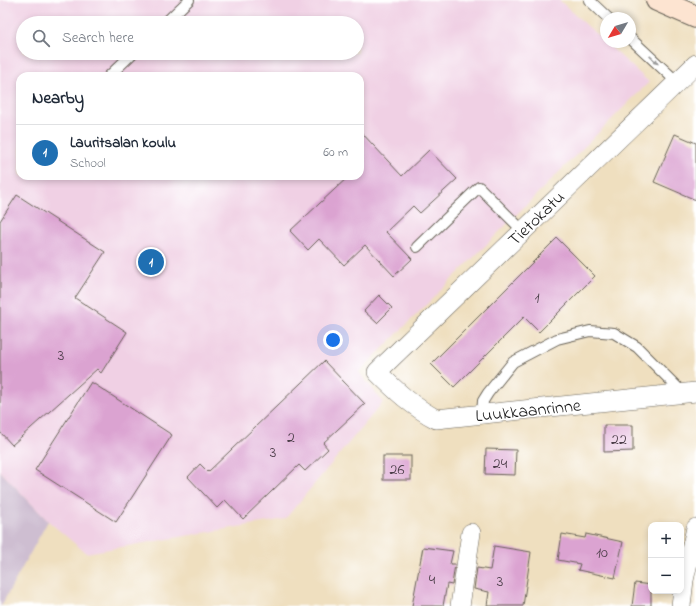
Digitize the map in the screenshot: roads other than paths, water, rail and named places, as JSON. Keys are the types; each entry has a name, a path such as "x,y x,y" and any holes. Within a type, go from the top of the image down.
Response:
{"street":[{"path":"656,0 696,17"},
{"name":"Tietokatu","path":"377,372 696,64"},
{"name":"Luukkaanrinne","path":"377,372 403,398 417,409 436,419 690,393"},
{"path":"681,606 684,580 696,528"},
{"path":"460,606 471,533"}],"lane":[{"path":"172,16 189,0"},
{"path":"589,0 602,12"},
{"path":"636,44 677,82"},
{"path":"113,72 126,60"},
{"path":"417,247 479,187 523,231"},
{"path":"482,414 483,401 513,362 556,339 590,331 614,333 637,347 690,393"}],"place":[{"name":"Lauritsalan koulu","path":"151,262"}]}
